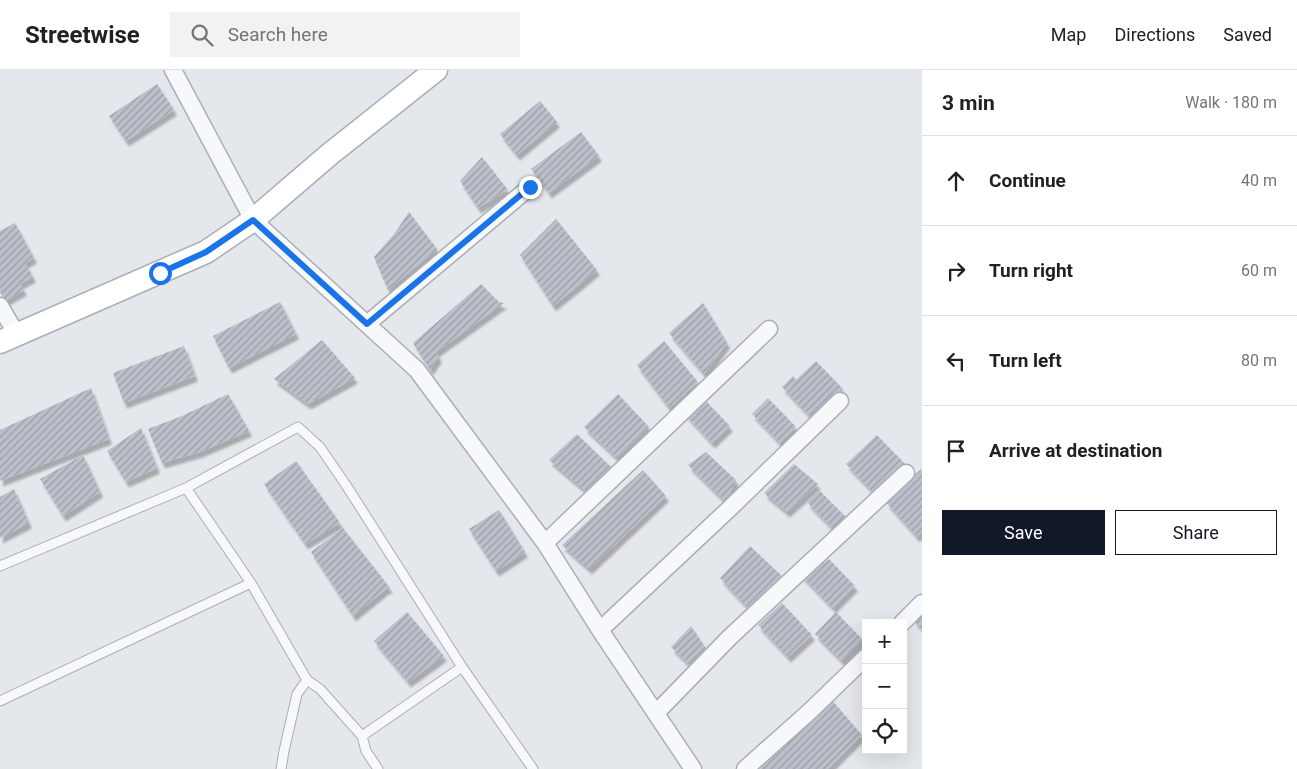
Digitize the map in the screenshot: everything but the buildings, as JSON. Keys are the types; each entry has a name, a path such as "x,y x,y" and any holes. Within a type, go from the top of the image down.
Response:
{"main road":[{"path":"8,338 206,252 253,220 330,154 436,70"}],"street":[{"path":"173,70 253,220 417,370 545,543 692,769"},
{"path":"367,324 530,187"},
{"path":"0,306 8,338"},
{"path":"545,543 769,329"},
{"path":"600,630 728,510 840,401"},
{"path":"656,713 730,638 906,473"},
{"path":"906,619 922,604"},
{"path":"745,769 862,662"}],"lane":[{"path":"0,566 186,488 298,427 320,447 346,484 462,667 533,769"},
{"path":"186,488 251,583 307,680 320,689 362,736 366,751 378,769"},
{"path":"0,701 251,583"},
{"path":"362,736 462,667"},
{"path":"282,769 284,751 297,694 307,680"}],"route":[{"path":"160,273 206,252 253,220 367,324 530,187"}]}
